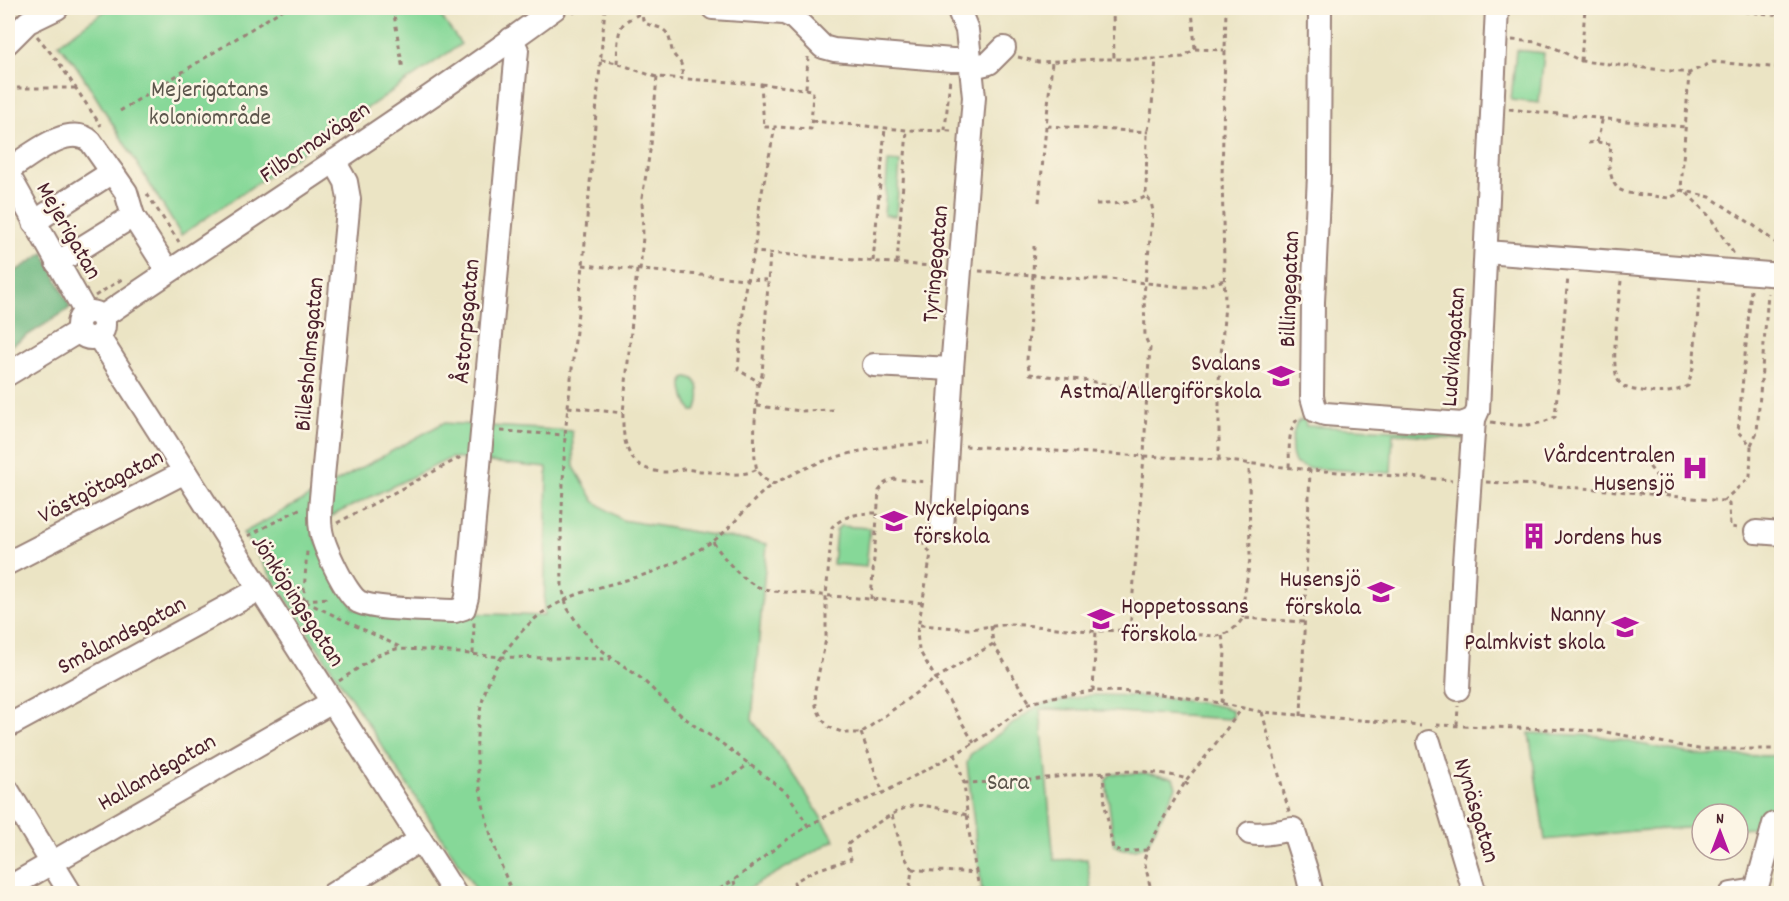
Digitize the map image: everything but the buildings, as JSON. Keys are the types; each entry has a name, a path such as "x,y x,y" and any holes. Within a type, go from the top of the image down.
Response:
{"street":[{"path":"8,42 24,15 57,8"},
{"path":"713,8 784,13 793,17 823,48 834,50 989,63 1004,48"},
{"name":"Tyringegatan","path":"932,530 935,446 952,369 954,268 974,97 965,62 967,30 958,8"},
{"name":"Billingegatan","path":"1316,411 1312,397 1313,302 1319,175 1320,8"},
{"name":"Ludvikagatan","path":"1458,689 1474,419 1478,410 1497,8"},
{"name":"Filbornavägen","path":"8,374 91,324 512,39 563,11"},
{"name":"Åstorpsgatan","path":"464,608 467,597 517,50 512,39"},
{"path":"8,172 62,137 74,135 88,139 126,192 133,216 168,271"},
{"name":"Billesholmsgatan","path":"334,161 346,182 350,200 317,500 319,518 314,538 329,554 351,596"},
{"name":"Mejerigatan","path":"8,172 91,324"},
{"path":"34,222 112,172"},
{"path":"57,263 133,216"},
{"path":"1486,252 1747,281 1776,280"},
{"name":"Jönköpingsgatan","path":"91,324 455,894"},
{"path":"874,365 952,369"},
{"path":"1316,411 1324,414 1462,424 1474,419"},
{"name":"Västgötagatan","path":"8,563 185,472"},
{"path":"1756,532 1782,534"},
{"name":"Smålandsgatan","path":"8,726 264,595"},
{"path":"351,596 364,604 386,607 455,611 464,608"},
{"name":"Hallandsgatan","path":"8,888 328,696"},
{"name":"Nynäsgatan","path":"1430,731 1475,894"},
{"path":"8,791 71,894"},
{"path":"1731,894 1756,892 1774,824"},
{"path":"1250,833 1262,834 1293,829 1312,894"},
{"path":"333,894 420,840"}],"path":[{"path":"120,111 285,8"},
{"path":"393,8 403,70"},
{"path":"563,11 581,8"},
{"path":"605,8 583,266 565,435 561,533 562,586 565,600 580,627 600,649 642,679 695,726 786,792 808,826"},
{"path":"617,63 623,25 642,12 644,8"},
{"path":"1113,8 1114,58"},
{"path":"1192,8 1195,49"},
{"path":"1219,460 1219,381 1225,304 1222,177 1226,8"},
{"path":"1581,61 1585,8"},
{"path":"1646,8 1655,8"},
{"path":"1700,8 1782,15"},
{"path":"642,12 643,19 648,25 659,27 668,34 672,52 681,62 682,78"},
{"path":"806,88 810,33"},
{"path":"1496,38 1536,42 1555,48 1581,61 1689,73 1713,62 1782,68"},
{"path":"1004,48 1021,59 1038,62 1114,58 1156,59 1183,57 1195,49 1225,51"},
{"path":"1130,630 1150,348 1145,337 1145,282 1153,211 1151,202 1146,196 1148,132 1156,59"},
{"path":"601,60 657,77 762,84 813,90 811,129 764,127 762,84"},
{"path":"945,130 965,62"},
{"path":"1039,201 1052,62"},
{"path":"1588,143 1611,144 1609,168 1613,182 1618,189 1627,194 1669,198 1676,195 1681,190 1689,73"},
{"path":"657,77 651,145 642,198 643,237 622,413 625,447 641,467 655,471 670,472 683,469 750,473 757,469"},
{"path":"8,88 75,88"},
{"path":"1493,108 1603,117 1620,122 1685,127"},
{"path":"1597,142 1603,117"},
{"path":"812,121 908,130 959,132"},
{"path":"1047,126 1148,132"},
{"path":"758,385 756,380 738,370 745,290 754,252 760,202 775,127"},
{"path":"873,261 885,128"},
{"path":"897,263 908,130"},
{"path":"1681,190 1710,197 1776,241 1780,246 1757,432 1751,445 1750,477 1723,501"},
{"path":"1687,192 1710,217 1741,263 1747,281 1738,432 1751,445"},
{"path":"1096,204 1135,201 1144,199 1146,196"},
{"path":"1776,241 1782,241"},
{"path":"1034,246 1027,360 1030,374 1147,389"},
{"path":"754,252 1197,287 1225,280"},
{"path":"770,253 762,375 758,385 754,442 757,469 763,478 772,484"},
{"path":"583,266 767,280"},
{"path":"1474,419 1526,426 1546,422 1555,417 1568,276"},
{"path":"1621,279 1614,367 1618,382 1628,389 1647,392 1672,393 1688,386 1693,368 1700,286"},
{"path":"757,406 801,411 833,410"},
{"path":"568,407 622,413"},
{"path":"1289,467 1291,427 1297,418 1316,411"},
{"path":"302,622 302,600 314,538 482,438 565,435"},
{"path":"513,894 499,861 489,828 480,788 477,755 482,704 487,686 501,657 529,623 542,612 565,600 657,570 713,542 772,484 811,466 870,448 935,446 1071,451 1219,460 1310,470 1664,495 1723,501 1729,504 1730,527 1756,532"},
{"path":"1616,460 1646,462 1663,485 1664,495"},
{"path":"920,625 969,629 1011,624 1096,632 1130,630 1222,636 1238,625 1243,618 1250,559 1250,463"},
{"path":"1301,716 1310,470"},
{"path":"871,599 879,491 885,483 894,479 926,482 926,492"},
{"path":"231,544 317,500"},
{"path":"876,513 862,513 840,520 832,527 826,596 826,639 815,690 816,706 829,727 844,733 861,733 935,679 993,644"},
{"path":"932,530 924,544 931,554 917,633 919,650 974,743"},
{"path":"713,542 738,573 756,586 775,591 924,603"},
{"path":"264,595 302,600 351,596"},
{"path":"302,600 404,649"},
{"path":"464,608 474,621 473,654"},
{"path":"1243,618 1304,622"},
{"path":"991,626 993,644 1030,703"},
{"path":"1093,691 1096,632"},
{"path":"1221,703 1225,651 1222,636"},
{"path":"328,696 378,654 392,650 501,657 613,659"},
{"path":"712,894 808,826 832,813 884,793 955,754 1030,703 1057,696 1093,691 1145,692 1221,703 1262,712 1430,731 1453,724 1600,731 1698,749 1782,749"},
{"path":"1152,894 1144,860 1147,850 1186,781 1243,707"},
{"path":"1262,712 1293,829"},
{"path":"861,733 884,793"},
{"path":"955,754 964,783 980,894"},
{"path":"710,787 724,782 749,764"},
{"path":"964,783 1017,782 1103,772 1143,771 1162,772 1186,781 1191,787"},
{"path":"1103,772 1105,805 1113,849 1122,852 1147,850"},
{"path":"797,894 794,882 813,871 851,860 847,845 892,815 913,805 967,814"},
{"path":"892,815 903,854 912,869 909,894"},
{"path":"912,869 938,873 976,873"},
{"path":"734,880 737,894"}],"green space":[{"name":"Mejerigatans koloniområde","path":"109,8 435,8 461,44 181,235 83,76 58,44"},
{"path":"1516,50 1544,53 1539,103 1511,100"},
{"path":"888,161 900,162 896,216 884,215"},
{"path":"44,253 70,307 8,348 8,276"},
{"path":"687,377 692,378 698,385 699,401 696,411 692,411 685,395 683,382"},
{"path":"1305,420 1306,426 1464,433 1464,439 1393,433 1391,473 1307,468 1296,464 1292,454 1294,432 1297,422"},
{"path":"443,423 572,431 574,467 594,501 622,520 767,544 752,720 797,779 835,840 741,893 478,893 243,533","holes":["451,458 547,468 544,616 354,609 313,535 333,515"]},
{"path":"840,526 870,528 866,567 833,564 836,531"},
{"name":"Sara","path":"1091,695 1130,696 1209,704 1232,710 1233,717 1229,719 1040,709 1054,860 1087,859 1092,893 982,893 967,763 971,754 1039,705"},
{"path":"1529,733 1599,736 1696,755 1781,756 1781,777 1766,829 1750,828 1750,802 1690,802 1690,828 1545,840"},
{"path":"1144,773 1173,778 1176,787 1147,845 1135,849 1122,849 1114,845 1106,780 1111,774"}],"place":[{"name":"Svalans Astma/Allergiförskola","path":"1281,376"},
{"name":"Vårdcentralen Husensjö","path":"1695,468"},
{"name":"Nyckelpigans förskola","path":"894,521"},
{"name":"Jordens hus","path":"1534,536"},
{"name":"Husensjö förskola","path":"1381,592"},
{"name":"Hoppetossans förskola","path":"1101,619"},
{"name":"Nanny Palmkvist skola","path":"1625,627"}]}
